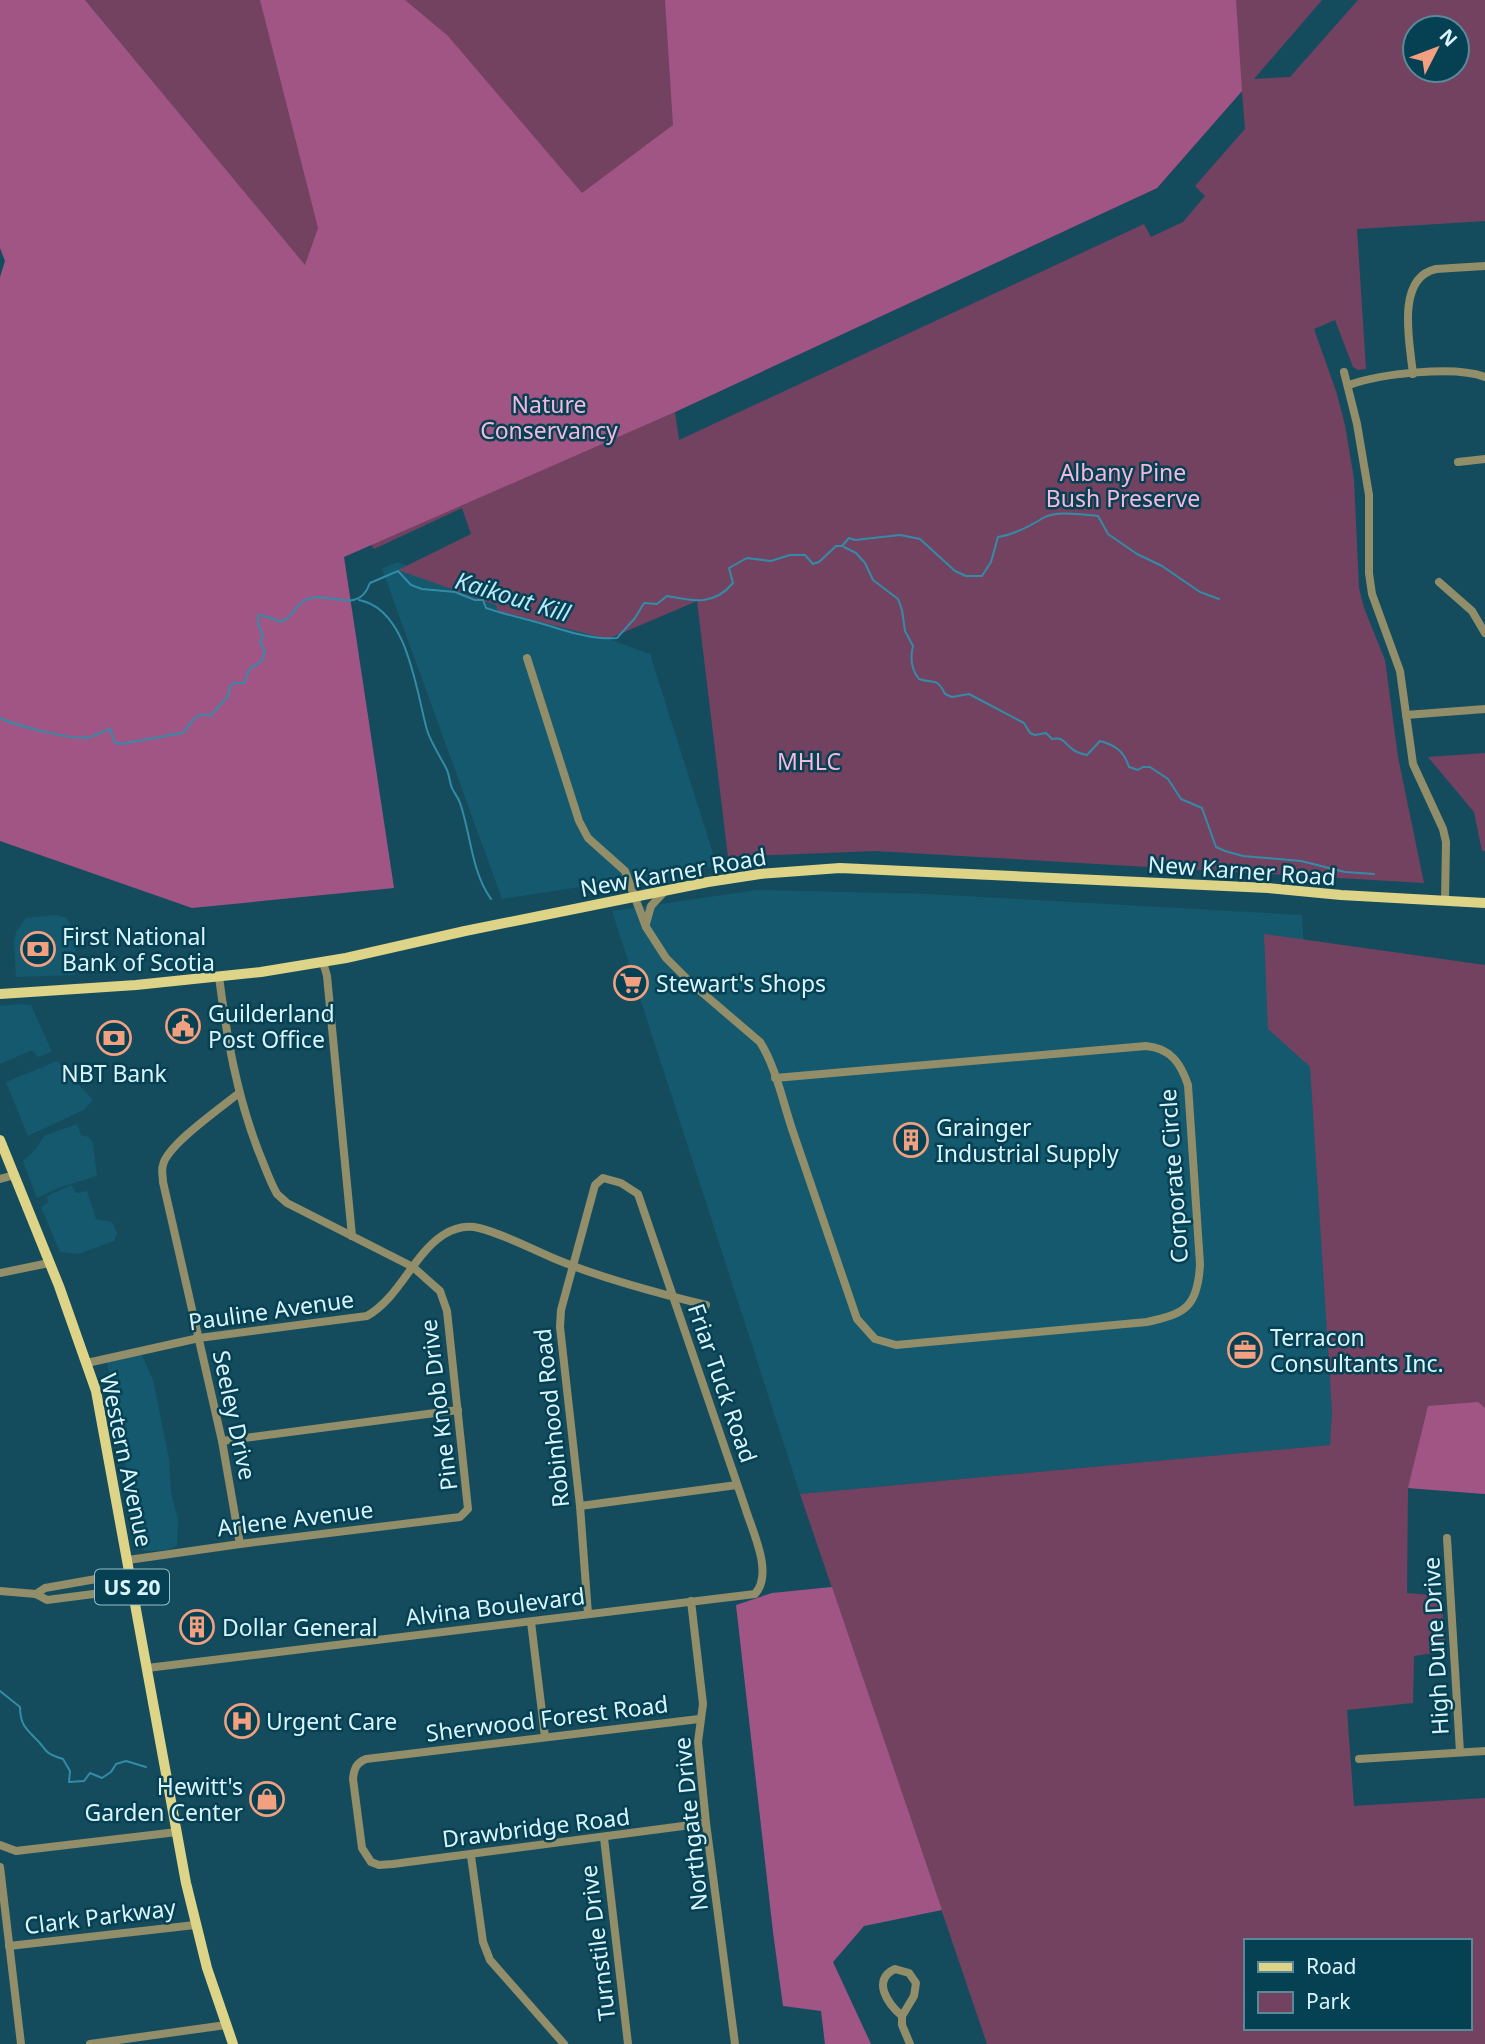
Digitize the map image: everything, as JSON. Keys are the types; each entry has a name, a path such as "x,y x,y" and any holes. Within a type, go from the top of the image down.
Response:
{"main road":[{"name":"New Karner Road","path":"0,994 219,977 323,962 667,890 760,874 864,868 1268,888 1485,903"},
{"name":"Western Avenue","path":"0,1140 96,1391 195,1924 233,2044"}],"street":[{"path":"1413,374 1408,299 1419,280 1430,270 1485,266"},
{"path":"1349,385 1374,377 1464,371 1485,377"},
{"path":"1344,372 1349,385 1369,495 1369,573 1372,594 1397,660 1413,764 1443,829 1446,842 1445,901"},
{"path":"1458,462 1485,459"},
{"path":"1439,582 1472,611 1485,633"},
{"name":"Corporate Circle","path":"527,658 579,821 588,838 625,871 646,927 656,945 676,968 760,1042 766,1051 775,1078 857,1319 875,1339 896,1345 1146,1322 1175,1316 1183,1311 1193,1298 1199,1284 1200,1264 1188,1085 1176,1060 1162,1049 1146,1046 775,1078"},
{"path":"1406,715 1485,709"},
{"path":"646,927 650,906 667,890"},
{"path":"323,962 327,976 352,1236"},
{"name":"Pine Knob Drive","path":"219,977 232,1067 245,1116 277,1194 287,1203 413,1267 434,1285 443,1297 449,1323 469,1505 467,1513"},
{"name":"Seeley Drive","path":"239,1093 184,1138 162,1167 163,1182 222,1441 240,1544"},
{"path":"0,1179 15,1175"},
{"name":"Robinhood Road","path":"588,1614 580,1506 560,1327 561,1310 595,1185 603,1178 621,1183 638,1194"},
{"name":"Friar Tuck Road","path":"638,1194 760,1558 763,1580 761,1587"},
{"name":"Pauline Avenue","path":"87,1363 199,1338 367,1316 379,1309 442,1236 465,1227 487,1231 572,1266 706,1305"},
{"path":"0,1273 49,1263"},
{"path":"222,1441 457,1410"},
{"path":"580,1506 737,1485"},
{"name":"Arlene Avenue","path":"128,1560 460,1517 467,1513"},
{"name":"High Dune Drive","path":"1447,1538 1461,1752"},
{"path":"36,1594 45,1588 130,1573"},
{"name":"Alvina Boulevard","path":"147,1668 691,1601 747,1597 755,1594 761,1587"},
{"path":"0,1591 36,1594 47,1600 132,1589"},
{"name":"Northgate Drive","path":"691,1601 703,1704 698,1742 734,2044"},
{"path":"531,1622 545,1737"},
{"name":"Sherwood Forest Road","path":"371,1862 362,1848 353,1779 354,1769 366,1759 699,1719"},
{"path":"1359,1759 1485,1751"},
{"name":"Drawbridge Road","path":"371,1862 379,1865 471,1856 706,1823"},
{"path":"0,1848 16,1851 177,1832"},
{"name":"Turnstile Drive","path":"604,1838 628,2044"},
{"path":"471,1856 483,1942 490,1959 565,2044"},
{"path":"0,1867 21,2044"},
{"name":"Clark Parkway","path":"9,1946 195,1924"},
{"path":"902,2016 892,2007 883,1986 885,1975 895,1969 909,1973 916,1983 914,1996 902,2016 902,2025 910,2044"},
{"path":"90,2044 226,2025"}],"shaded area":[{"path":"397,562 650,654 717,866 502,899 382,569"},
{"path":"757,890 928,894 1302,915 1332,1412 1330,1445 800,1494 612,911"},
{"name":"First National Bank of Scotia","path":"56,915 66,918 76,932 75,975 16,977 16,932 26,918"},
{"path":"31,1005 52,1052 38,1057 32,1050 0,1064 0,1006"},
{"path":"57,1061 93,1100 84,1110 28,1136 6,1082"},
{"path":"77,1124 81,1135 89,1137 93,1143 97,1176 58,1188 37,1198 23,1161 36,1149 44,1136"},
{"path":"71,1185 76,1193 87,1191 96,1219 112,1222 117,1233 114,1241 78,1254 60,1252 41,1207 48,1202 47,1196"},
{"path":"142,1355 153,1380 169,1459 171,1493 178,1519 177,1546 167,1550 144,1551 140,1548 107,1362"}],"green space":[{"name":"Nature Conservancy","path":"0,0 85,0 305,265 318,228 260,0 405,0 448,36 582,193 673,125 665,0 1236,0 1242,91 1157,188 675,412 344,557 394,888 192,908 0,841 0,277 5,261 0,248"},
{"name":"Albany Pine Bush Preserve","path":"85,0 1322,0 1254,79 1290,77 1358,0 1485,0 1485,221 1357,229 1366,369 1358,370 1353,367 1335,320 1314,329 1345,425 1354,479 1359,588 1385,660 1398,757 1424,883 875,851 728,857 697,601 608,639 498,611 496,605 398,570 471,534 462,508 374,549 368,539 305,266","holes":["1242,91 1245,129 1195,186 1205,196 1183,222 1151,237 1144,224 679,440 675,412 1157,188"]},
{"path":"1485,753 1485,851 1482,851 1474,812 1428,757"},
{"path":"1264,934 1485,965 1485,1494 1408,1488 1407,1593 1441,1596 1446,1651 1414,1656 1413,1703 1347,1710 1354,1806 1485,1798 1485,2044 987,2044 800,1494 1330,1445 1332,1411 1310,1067 1268,1029"},
{"path":"1478,1402 1485,1408 1485,1494 1408,1488 1428,1406"},
{"path":"832,1587 942,1910 864,1926 833,1962 871,2044 825,2044 821,2011 783,2006 736,1605 772,1593"}],"waterway":[{"name":"Kaikout Kill","path":"0,718 71,737 89,737 110,729 115,743 121,744 182,733 198,716 211,715 228,696 230,686 244,683 250,668 261,660 265,652 260,642 263,635 258,616 282,622 302,602 311,598 349,601 357,599 370,583 398,571 411,585 422,589 455,592 475,600 483,600 486,608 578,634 617,638 644,603 657,604 667,596 703,600 718,595 733,583 729,568 747,558 771,561 790,555 805,555 813,564 819,562 836,546 842,546 849,538 855,540 900,535 920,539 955,571 966,576 982,576 991,562 998,537 1055,514 1070,514 1098,516 1108,534 1137,554 1162,566 1200,592 1219,599"},
{"path":"844,547 856,553 865,563 873,580 898,599 905,631 913,646 913,667 919,679 937,683 945,694 952,697 969,694 1024,723 1030,733 1046,733 1052,739 1061,739 1081,753 1087,755 1100,741 1122,753 1129,767 1138,770 1150,767 1168,779 1181,799 1202,808 1216,847 1225,851 1243,856 1301,861 1345,872 1374,874"},
{"path":"359,600 376,607 389,619 399,635 414,674 427,730 460,803 479,877 491,899"},
{"path":"0,1691 20,1707 24,1725 46,1751 63,1759 70,1771 69,1782 84,1781 90,1773 102,1778 111,1772 116,1764 126,1761 146,1767"}],"place":[{"name":"First National Bank of Scotia","path":"38,949"},
{"name":"Stewart's Shops","path":"631,983"},
{"name":"Guilderland Post Office","path":"183,1026"},
{"name":"NBT Bank","path":"114,1038"},
{"name":"Grainger Industrial Supply","path":"911,1140"},
{"name":"Terracon Consultants Inc.","path":"1245,1350"},
{"name":"Dollar General","path":"197,1627"},
{"name":"Urgent Care","path":"242,1721"},
{"name":"Hewitt's Garden Center","path":"267,1799"}],"park label":[{"name":"MHLC","path":"809,761"}]}
